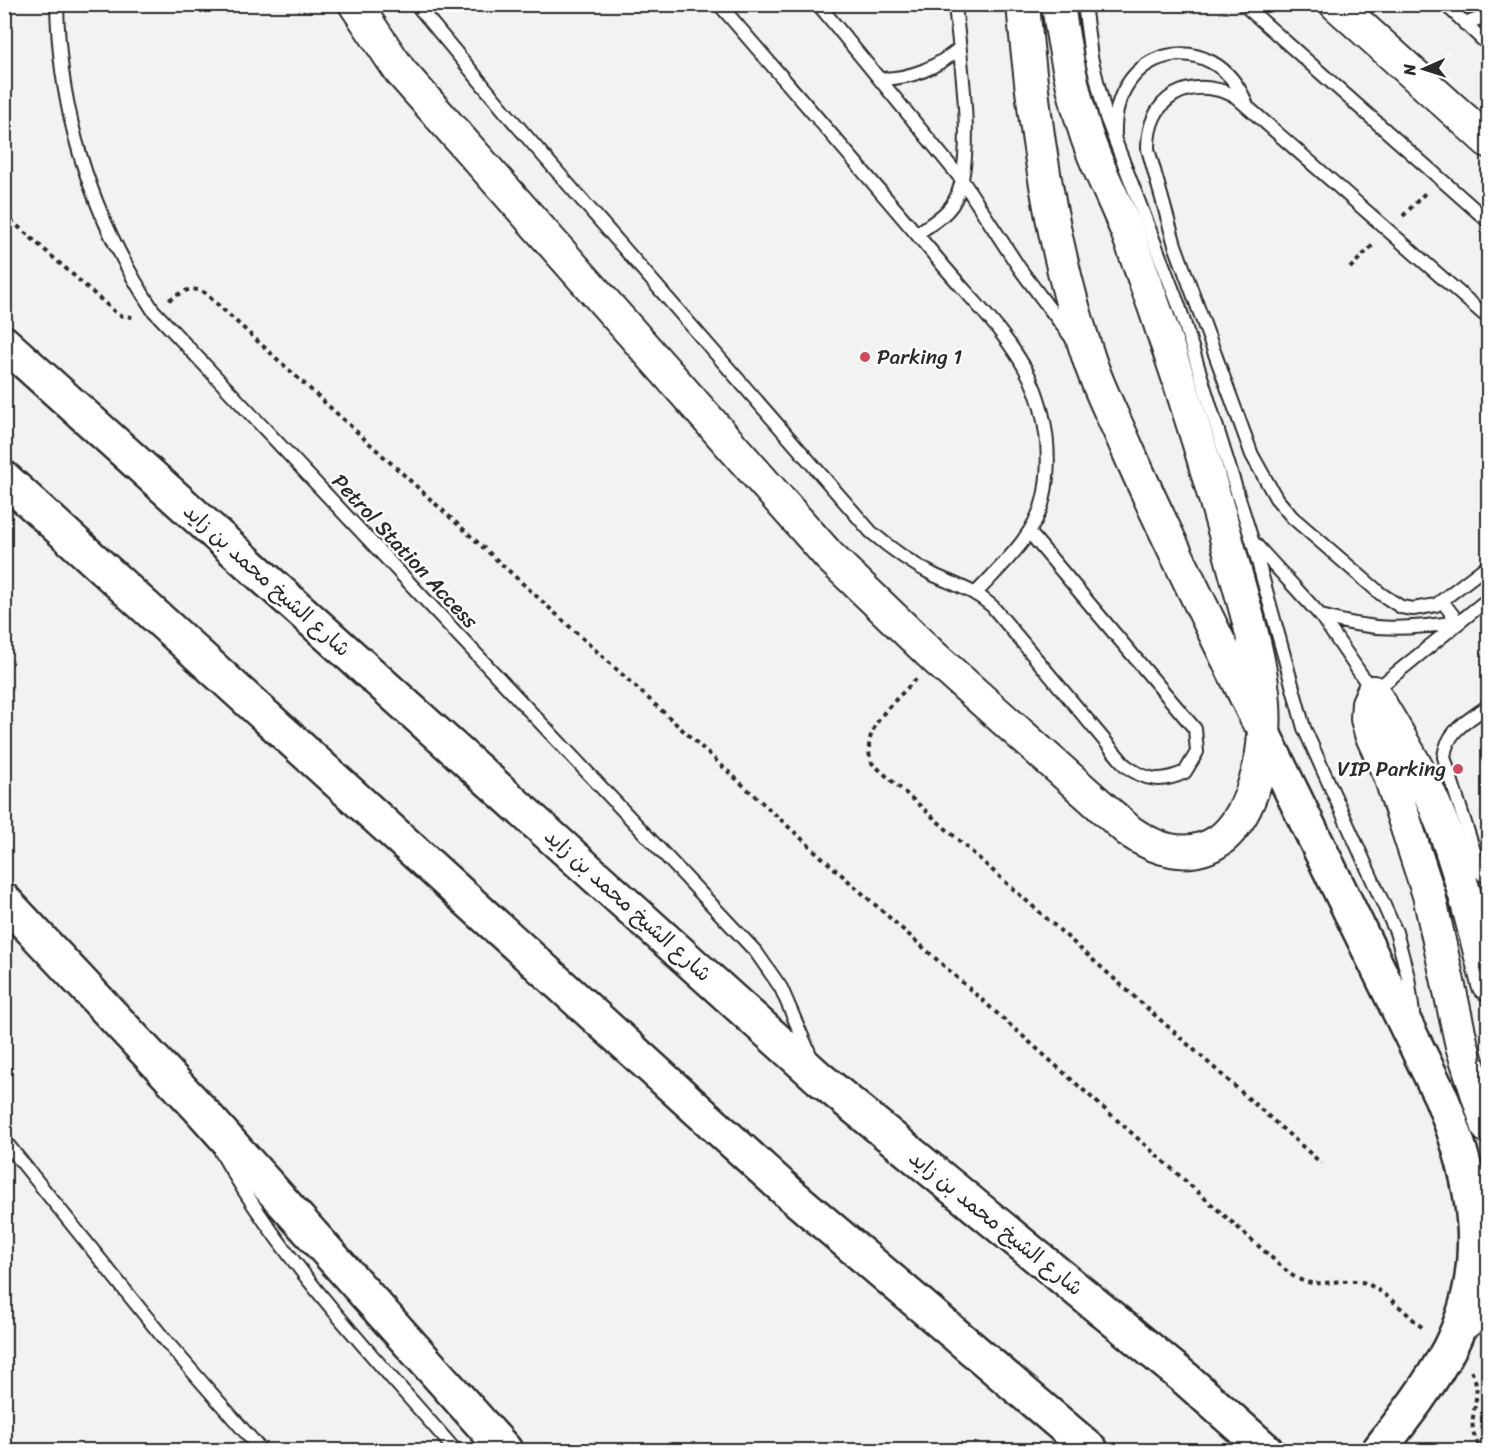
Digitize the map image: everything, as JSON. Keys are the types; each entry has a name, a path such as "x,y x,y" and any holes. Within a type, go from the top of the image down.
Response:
{"highway":[{"path":"4,332 168,490"},
{"name":"شارع الشيخ محمد بن زايد","path":"4,343 819,1077 1186,1379 1266,1450"},
{"path":"4,478 788,1192 1091,1450"},
{"path":"1264,735 1415,1045 1460,1143 1472,1196 1475,1230 1474,1264 1465,1333 1379,1450"},
{"path":"4,900 199,1108 505,1450"}],"street":[{"path":"355,4 399,71 829,556 935,658 1129,831 1148,844 1169,851 1191,851 1213,844 1231,832 1244,814 1252,793 1264,735 1261,687 1253,639 1181,385 1146,286 1086,133 1059,4"},
{"path":"1023,4 1030,83 1044,171 1067,279 1088,357 1141,478 1264,735"},
{"path":"1336,4 1488,141"},
{"path":"1373,692 1415,764 1441,823 1460,881 1488,984"},
{"path":"1373,692 1368,711 1371,734 1390,776 1429,895 1462,1046 1488,1127"},
{"path":"1465,1333 1488,1306"}],"lane":[{"name":"Petrol Station Access","path":"57,4 58,41 67,109 84,171 114,246 153,309 756,952 792,1008 819,1077"},
{"path":"416,4 471,73 871,532 901,557 935,575 977,592 992,606 1125,765 1147,778 1173,778 1185,772 1197,752 1195,729 1029,532"},
{"path":"719,4 917,234 1019,359 1038,397 1047,439 1044,499 1029,532 977,592"},
{"path":"818,4 882,79 962,180 1041,300 1088,357"},
{"path":"917,234 952,206 962,180 966,138 955,4"},
{"path":"1084,4 1097,88 1116,146 1168,275 1252,540 1304,728 1396,932 1408,977 1415,1045"},
{"path":"1243,4 1488,221"},
{"path":"1448,7 1466,4"},
{"path":"1448,7 1488,45"},
{"path":"1465,24 1488,15"},
{"path":"882,79 899,78 931,68 958,48"},
{"path":"1116,146 1114,116 1124,86 1145,64 1159,58 1190,55 1218,66 1237,85 1248,107"},
{"path":"1488,318 1235,96 1209,87 1181,91 1159,108 1148,134 1148,149 1175,245 1262,477 1292,517 1390,602 1413,609 1425,608 1442,601 1488,565"},
{"path":"1252,540 1320,616 1373,692 1488,599"},
{"path":"1442,601 1458,622"},
{"path":"1320,616 1370,628 1394,630 1458,622"},
{"path":"1488,706 1455,730 1449,738 1444,757 1481,873 1488,878"},
{"path":"199,1108 237,1182 284,1251 455,1450"},
{"path":"4,1140 165,1340 261,1450"}],"path":[{"path":"1350,268 1440,178"},
{"path":"4,213 122,316 142,316 189,289 205,293 825,861 1290,1274 1309,1284 1354,1282 1369,1285 1465,1333 1470,1369 1475,1377 1477,1393 1471,1426 1476,1442 1483,1450"},
{"path":"935,658 871,730 868,753 872,763 1321,1163"}],"place":[{"name":"Parking 1","path":"865,357"},
{"name":"VIP Parking","path":"1458,769"}]}
